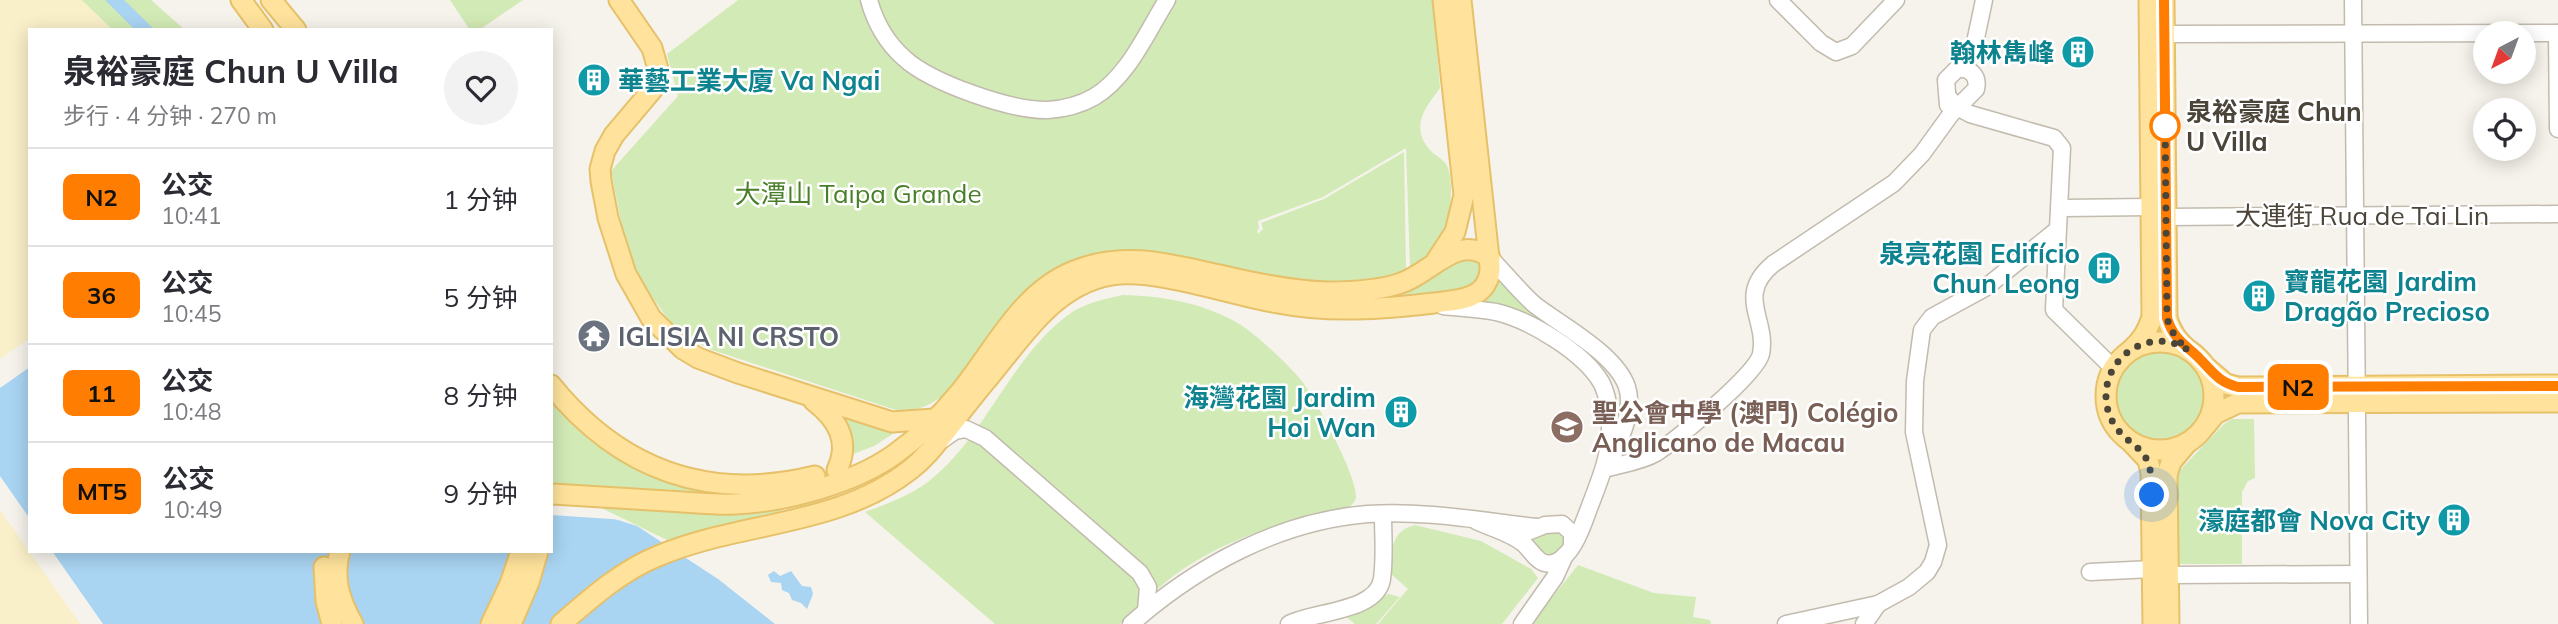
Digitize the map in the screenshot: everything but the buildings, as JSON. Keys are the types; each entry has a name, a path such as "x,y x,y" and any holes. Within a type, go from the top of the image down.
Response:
{"main road":[{"path":"241,0 262,28"},
{"path":"619,0 652,48 658,69 652,90 610,143 600,169 608,218 626,275 651,318 683,349 703,360 892,422 943,421"},
{"path":"1428,269 1442,254 1455,232 1464,195 1443,0"},
{"path":"553,505 738,514 781,503 825,486 879,463 943,421 1055,300 1095,279 1118,274 1147,275 1280,304 1323,307 1367,308 1423,304 1473,296 1487,283 1490,276 1490,258 1461,0"},
{"path":"2148,0 2158,212 2167,318 2178,341 2214,377 2238,387 2357,395 2558,401"},
{"path":"2164,0 2152,317 2141,341 2113,368 2106,386 2107,410 2118,430 2148,460 2160,572 2169,624"},
{"path":"274,3 294,28"},
{"path":"561,624 630,570 658,556 706,541 826,512 884,488 910,470 941,440 943,421 962,390 1014,320 1036,295 1063,275 1090,265 1128,259 1151,260 1295,290 1329,292 1387,287 1410,280 1460,250 1474,249 1490,258"},
{"path":"2131,350 2151,342 2163,342 2174,343 2188,350"},
{"path":"2206,367 2214,392 2212,414 2207,424"},
{"path":"2153,624 2160,572 2167,475 2171,462 2215,414 2238,403 2558,386"},
{"path":"553,387 576,414 606,440 641,461 678,476 718,484 758,485 788,482 837,470 884,453 943,421"},
{"path":"808,396 832,416 840,430 843,451 837,470"},
{"path":"2130,441 2147,449 2158,450 2187,443"},
{"path":"553,494 713,504 781,503"},
{"path":"328,553 324,578 332,624"},
{"path":"340,553 336,571 338,586 343,607 353,624"},
{"path":"496,622 520,553"},
{"path":"496,622 529,582 537,553"}],"street":[{"path":"869,0 885,36 906,60 919,69 952,86 979,95 1022,107 1046,110 1083,102 1104,89 1126,65 1167,0"},
{"path":"1778,0 1821,44 1836,52 1845,51 1852,46 1896,0"},
{"path":"1965,71 1975,42 1984,0"},
{"path":"2353,0 2359,624"},
{"path":"2164,34 2558,33 2558,128"},
{"path":"1604,469 1651,455 1680,436 1752,371 1762,353 1754,301 1755,288 1767,269 1894,183 1922,154 1958,105 1977,85 1965,71 1952,71 1946,80 1958,105 2060,142 2062,148 2054,310 2113,368"},
{"path":"1958,105 1979,103 1989,109 2060,131 2066,140 2057,300 2062,318"},
{"name":"大連街 Rua de Tai Lin","path":"2063,208 2355,216 2558,214"},
{"path":"1789,623 1878,604 1909,587 1927,572 1938,545 1914,432 1915,381 1922,330 1932,317 1985,288 2057,230"},
{"path":"1490,258 1573,343 1605,391 1620,439 1634,450 1651,455"},
{"path":"1423,304 1497,313 1522,322 1609,360 1623,378 1629,399 1620,439 1555,577 1522,624"},
{"path":"1604,469 1610,429 1605,391"},
{"path":"941,440 960,429 979,433 1140,573 1158,585 1184,585"},
{"path":"1558,524 1577,510 1598,486"},
{"path":"1130,624 1226,555 1263,539 1329,520 1383,514 1537,527 1558,524 1569,528 1573,538 1569,550 1553,563 1537,559"},
{"path":"1289,624 1311,615 1356,605 1376,593 1382,579 1383,514"},
{"path":"1476,521 1525,545 1545,569 1548,585"},
{"path":"1525,545 1527,534 1537,527"},
{"path":"2090,572 2358,574"},
{"path":"1140,573 1148,587 1146,611"},
{"path":"1864,624 1878,604"}],"green space":[{"path":"61,0 151,0 183,28 90,28"},
{"path":"450,0 523,0 482,28 469,28"},
{"name":"大潭山 Taipa Grande","path":"738,0 1433,0 1440,88 1425,110 1420,125 1424,141 1444,162 1449,172 1451,198 1446,222 1429,253 1410,268 1406,148 1323,197 1258,221 1257,231 1258,234 1263,229 1261,223 1324,199 1404,152 1406,269 1391,276 1370,280 1306,284 1111,253 1058,268 1027,292 947,393 923,407 896,410 709,349 684,336 642,283 625,242 611,171 678,96 667,54"},
{"path":"1470,257 1477,260 1483,270 1478,284 1466,292 1371,302 1286,299 1151,271 1098,273 1072,282 1045,302 968,395 965,393 1042,297 1061,282 1092,270 1135,266 1275,293 1330,298 1383,294 1409,287 1424,281 1451,263"},
{"path":"1499,277 1522,304 1562,332 1559,337 1516,314 1480,301 1494,290"},
{"path":"1123,295 1169,299 1199,306 1241,325 1265,344 1299,377 1318,406 1350,472 1355,500 1347,509 1256,533 1192,563 1172,577 1120,624 995,624 865,512 913,491 948,464 966,443 1029,353 1068,315 1087,304"},
{"path":"2160,350 2177,354 2192,364 2202,379 2206,396 2202,413 2192,428 2177,438 2160,442 2143,438 2128,428 2118,413 2114,396 2118,379 2128,364 2143,354"},
{"path":"553,405 608,451 777,490 784,518 667,540 553,484"},
{"path":"841,416 899,430 874,446 848,456"},
{"path":"2232,419 2254,419 2255,478 2248,481 2242,492 2242,564 2174,564 2174,481 2181,469"},
{"path":"1415,525 1481,541 1531,569 1538,578 1502,624 1378,624 1408,589 1390,573 1391,557 1397,537"},
{"path":"1561,531 1567,538 1556,554 1544,557 1531,542 1539,532"},
{"path":"1578,565 1654,593 1696,597 1693,617 1710,620 1711,624 1531,624"},
{"path":"1389,594 1400,597 1376,624 1355,624 1344,615"}],"sand":[{"path":"0,0 82,0 111,28 28,28 28,339 0,359"},
{"path":"0,510 80,624 0,624"}],"water":[{"path":"105,0 124,0 153,28 133,28"},
{"path":"28,368 28,516 0,476 0,388"},
{"path":"553,494 599,514 637,526 718,579 775,624 103,624 53,553 553,553"},
{"path":"774,571 780,576 791,571 802,586 811,587 813,594 807,609 782,590 781,583 771,582 768,575"}],"pier":[{"path":"553,490 585,507 626,520 553,515"}],"bus line":[{"name":"N2","path":"2164,0 2167,318 2178,341 2202,361 2214,377 2238,387 2558,386"}],"place":[{"name":"翰林雋峰","path":"2078,52"},
{"name":"華藝工業大廈 Va Ngai","path":"594,80"},
{"name":"泉裕豪庭 Chun U Villa","path":"2165,126"},
{"name":"泉亮花園 Edifício Chun Leong","path":"2104,268"},
{"name":"寶龍花園 Jardim Dragão Precioso","path":"2259,296"},
{"name":"IGLISIA NI CRSTO","path":"594,336"},
{"name":"海灣花園 Jardim Hoi Wan","path":"1401,412"},
{"name":"聖公會中學 (澳門) Colégio Anglicano de Macau","path":"1567,427"},
{"name":"濠庭都會 Nova City","path":"2454,520"}],"route":[{"path":"2152,495 2148,460 2112,421 2107,410 2106,386 2115,365 2131,350 2141,345 2151,342 2174,343 2188,350 2171,331 2167,318 2165,114 2165,126"}]}
